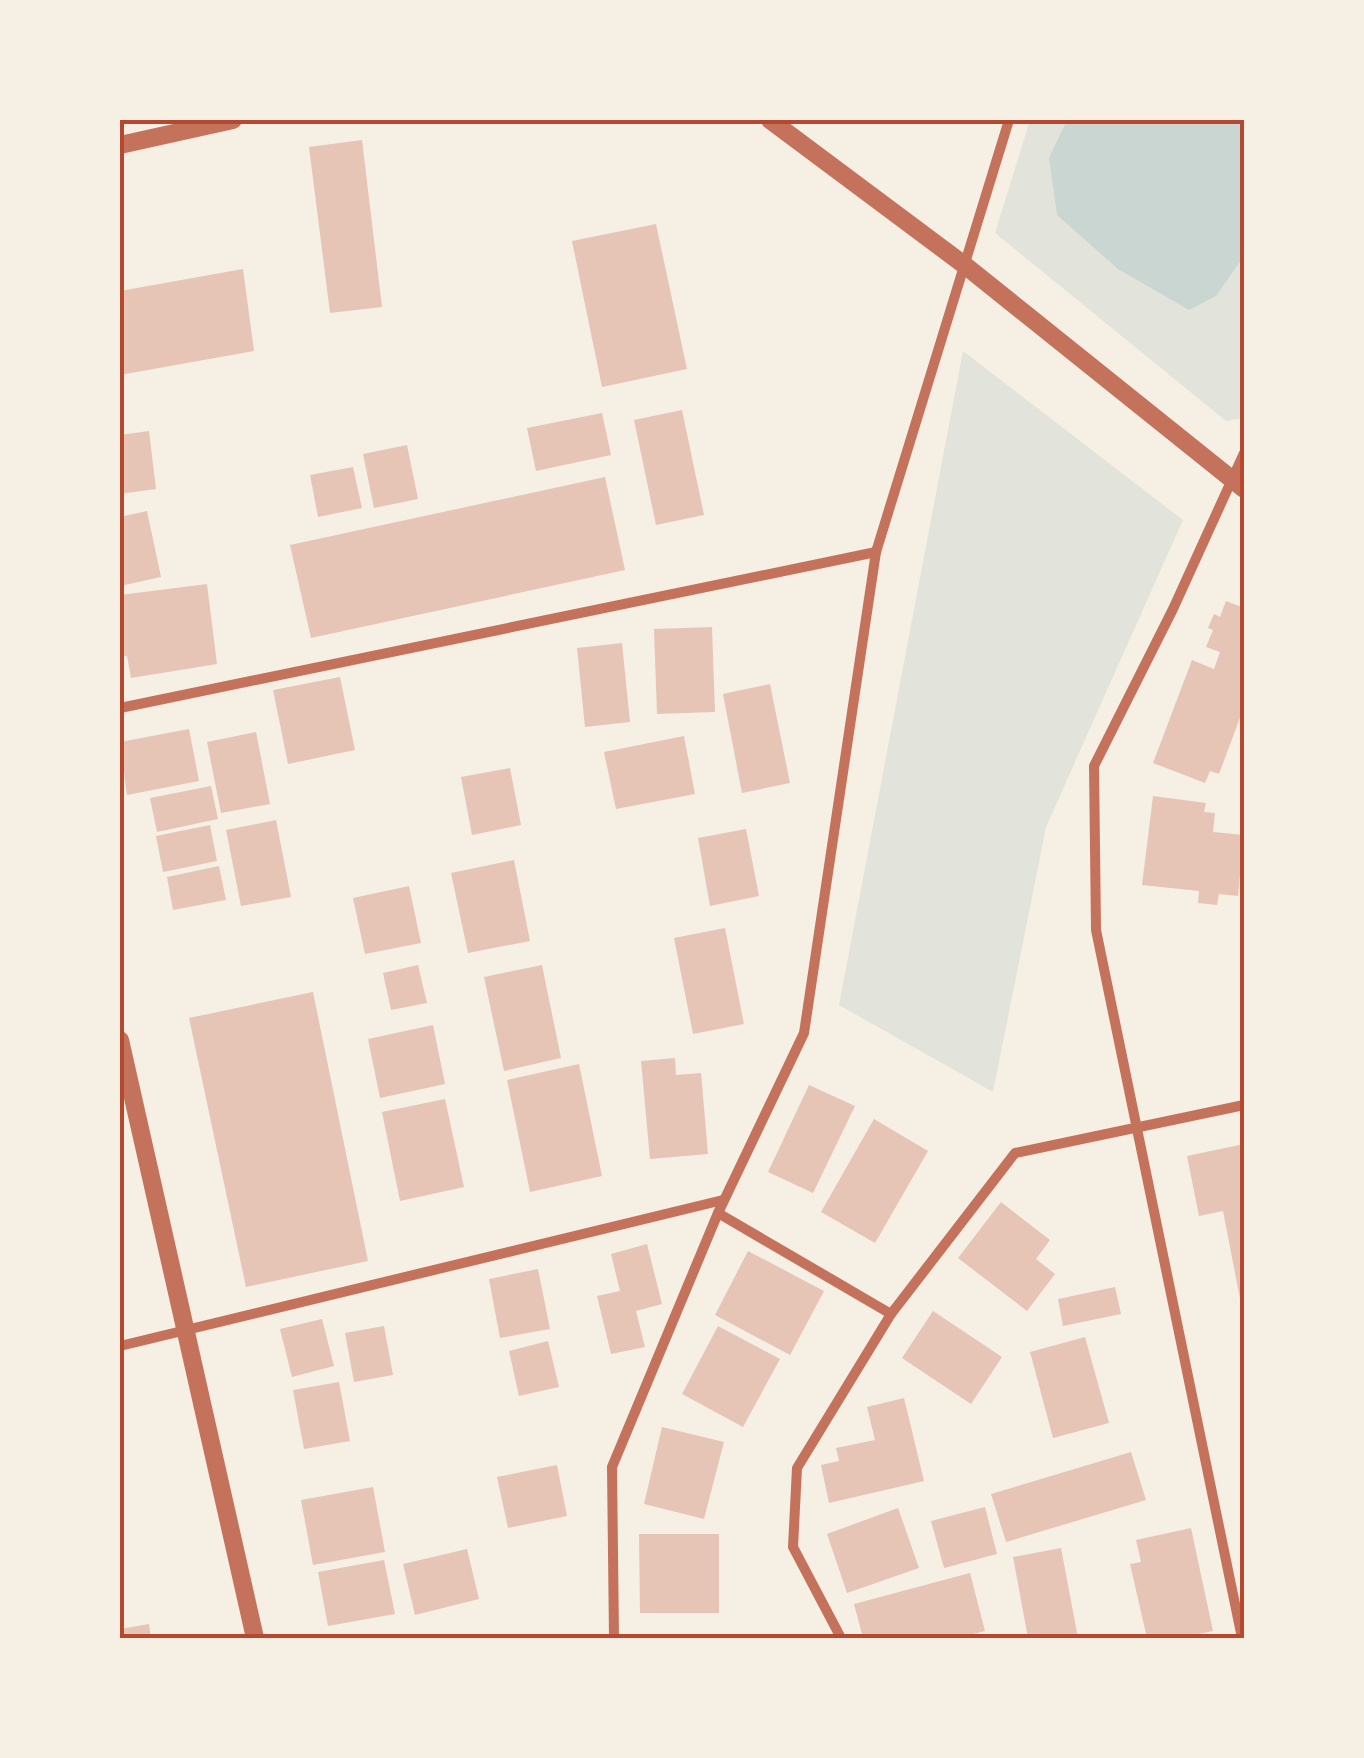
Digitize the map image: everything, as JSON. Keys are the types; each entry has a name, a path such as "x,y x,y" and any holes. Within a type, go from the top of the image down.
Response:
{"street":[{"path":"120,145 233,120"},
{"path":"770,120 967,267 1238,484"},
{"path":"614,1638 612,1467 723,1200 804,1033 876,552 967,267 1009,120"},
{"path":"1242,1638 1096,930 1094,766 1238,484 1244,453"},
{"path":"120,708 876,552"},
{"path":"120,1040 256,1638"},
{"path":"841,1638 794,1547 797,1468 890,1314 1015,1153 1244,1105"},
{"path":"120,1346 723,1200"},
{"path":"718,1212 890,1314"}],"shaded area":[{"path":"1030,120 1244,120 1244,418 1226,421 995,233"},
{"path":"1067,120 1244,120 1244,256 1216,296 1189,310 1118,269 1057,215 1049,158"},
{"path":"963,351 1183,520 1046,827 993,1092 839,1005"}],"building":[{"path":"362,140 382,307 330,313 309,147"},
{"path":"656,224 687,369 602,387 572,241"},
{"path":"243,269 254,351 120,375 120,291"},
{"path":"682,410 704,515 656,525 634,420"},
{"path":"602,413 611,455 536,471 527,428"},
{"path":"149,431 156,489 120,494 120,435"},
{"path":"407,445 418,499 374,508 363,454"},
{"path":"353,467 362,508 318,517 310,475"},
{"path":"605,477 625,570 311,638 290,545"},
{"path":"147,511 161,577 120,586 120,517"},
{"path":"207,584 217,664 131,678 127,656 120,657 120,595"},
{"path":"1226,601 1244,608 1244,707 1219,774 1210,771 1205,783 1153,763 1192,660 1214,669 1220,652 1206,647 1213,630 1208,628 1214,614 1220,617"},
{"path":"712,627 715,712 657,714 654,629"},
{"path":"622,643 630,722 585,727 577,648"},
{"path":"340,677 355,750 288,764 273,690"},
{"path":"770,684 790,783 742,793 723,694"},
{"path":"189,729 199,781 127,795 120,742"},
{"path":"256,732 270,804 221,813 207,742"},
{"path":"684,736 695,794 616,809 604,752"},
{"path":"510,768 521,825 472,835 461,777"},
{"path":"211,786 218,819 157,832 150,798"},
{"path":"1153,796 1206,803 1204,812 1215,813 1213,832 1244,835 1238,896 1219,894 1217,905 1198,903 1199,891 1142,885"},
{"path":"276,820 291,897 241,906 226,830"},
{"path":"210,825 217,861 163,872 156,836"},
{"path":"746,829 759,896 710,906 698,838"},
{"path":"514,860 530,941 468,953 451,873"},
{"path":"219,866 226,900 173,910 167,877"},
{"path":"409,886 421,943 365,954 353,898"},
{"path":"725,928 744,1024 693,1034 674,938"},
{"path":"418,965 427,1003 391,1010 383,973"},
{"path":"542,965 561,1058 504,1071 484,977"},
{"path":"313,992 368,1261 246,1287 189,1018"},
{"path":"433,1025 445,1084 380,1098 368,1039"},
{"path":"675,1058 676,1075 701,1073 708,1154 650,1159 641,1061"},
{"path":"579,1064 602,1176 530,1192 507,1080"},
{"path":"809,1085 855,1106 813,1193 768,1172"},
{"path":"445,1099 464,1187 400,1201 382,1112"},
{"path":"874,1119 928,1151 875,1243 821,1212"},
{"path":"1244,1144 1242,1309 1223,1211 1199,1216 1187,1156"},
{"path":"1001,1202 1050,1240 1036,1259 1055,1274 1027,1311 958,1258"},
{"path":"647,1244 662,1304 636,1311 645,1347 611,1354 597,1296 620,1291 611,1254"},
{"path":"748,1251 824,1291 790,1355 715,1315"},
{"path":"538,1269 550,1329 500,1338 489,1279"},
{"path":"1115,1287 1121,1314 1063,1326 1058,1299"},
{"path":"933,1311 1002,1357 971,1404 902,1358"},
{"path":"322,1319 334,1366 292,1377 280,1329"},
{"path":"384,1326 393,1375 354,1382 345,1333"},
{"path":"718,1326 780,1359 743,1427 682,1394"},
{"path":"1085,1337 1109,1423 1053,1438 1030,1352"},
{"path":"548,1341 559,1387 519,1396 509,1351"},
{"path":"339,1382 350,1441 304,1449 293,1390"},
{"path":"904,1398 924,1481 829,1503 821,1465 839,1461 836,1448 875,1440 867,1407"},
{"path":"662,1427 724,1442 704,1519 644,1504"},
{"path":"1131,1452 1146,1500 1006,1542 991,1494"},
{"path":"557,1465 567,1516 508,1528 497,1477"},
{"path":"373,1487 385,1552 313,1565 301,1500"},
{"path":"985,1507 997,1554 944,1568 931,1521"},
{"path":"898,1508 919,1568 847,1593 827,1534"},
{"path":"1191,1528 1213,1631 1180,1638 1147,1638 1130,1564 1141,1562 1136,1540"},
{"path":"639,1534 719,1534 719,1613 640,1613"},
{"path":"1061,1548 1078,1638 1028,1638 1013,1557"},
{"path":"467,1549 479,1599 415,1615 403,1564"},
{"path":"384,1560 395,1614 328,1626 318,1572"},
{"path":"970,1573 985,1631 958,1638 863,1638 854,1604"},
{"path":"149,1624 151,1638 120,1638 120,1629"}]}
